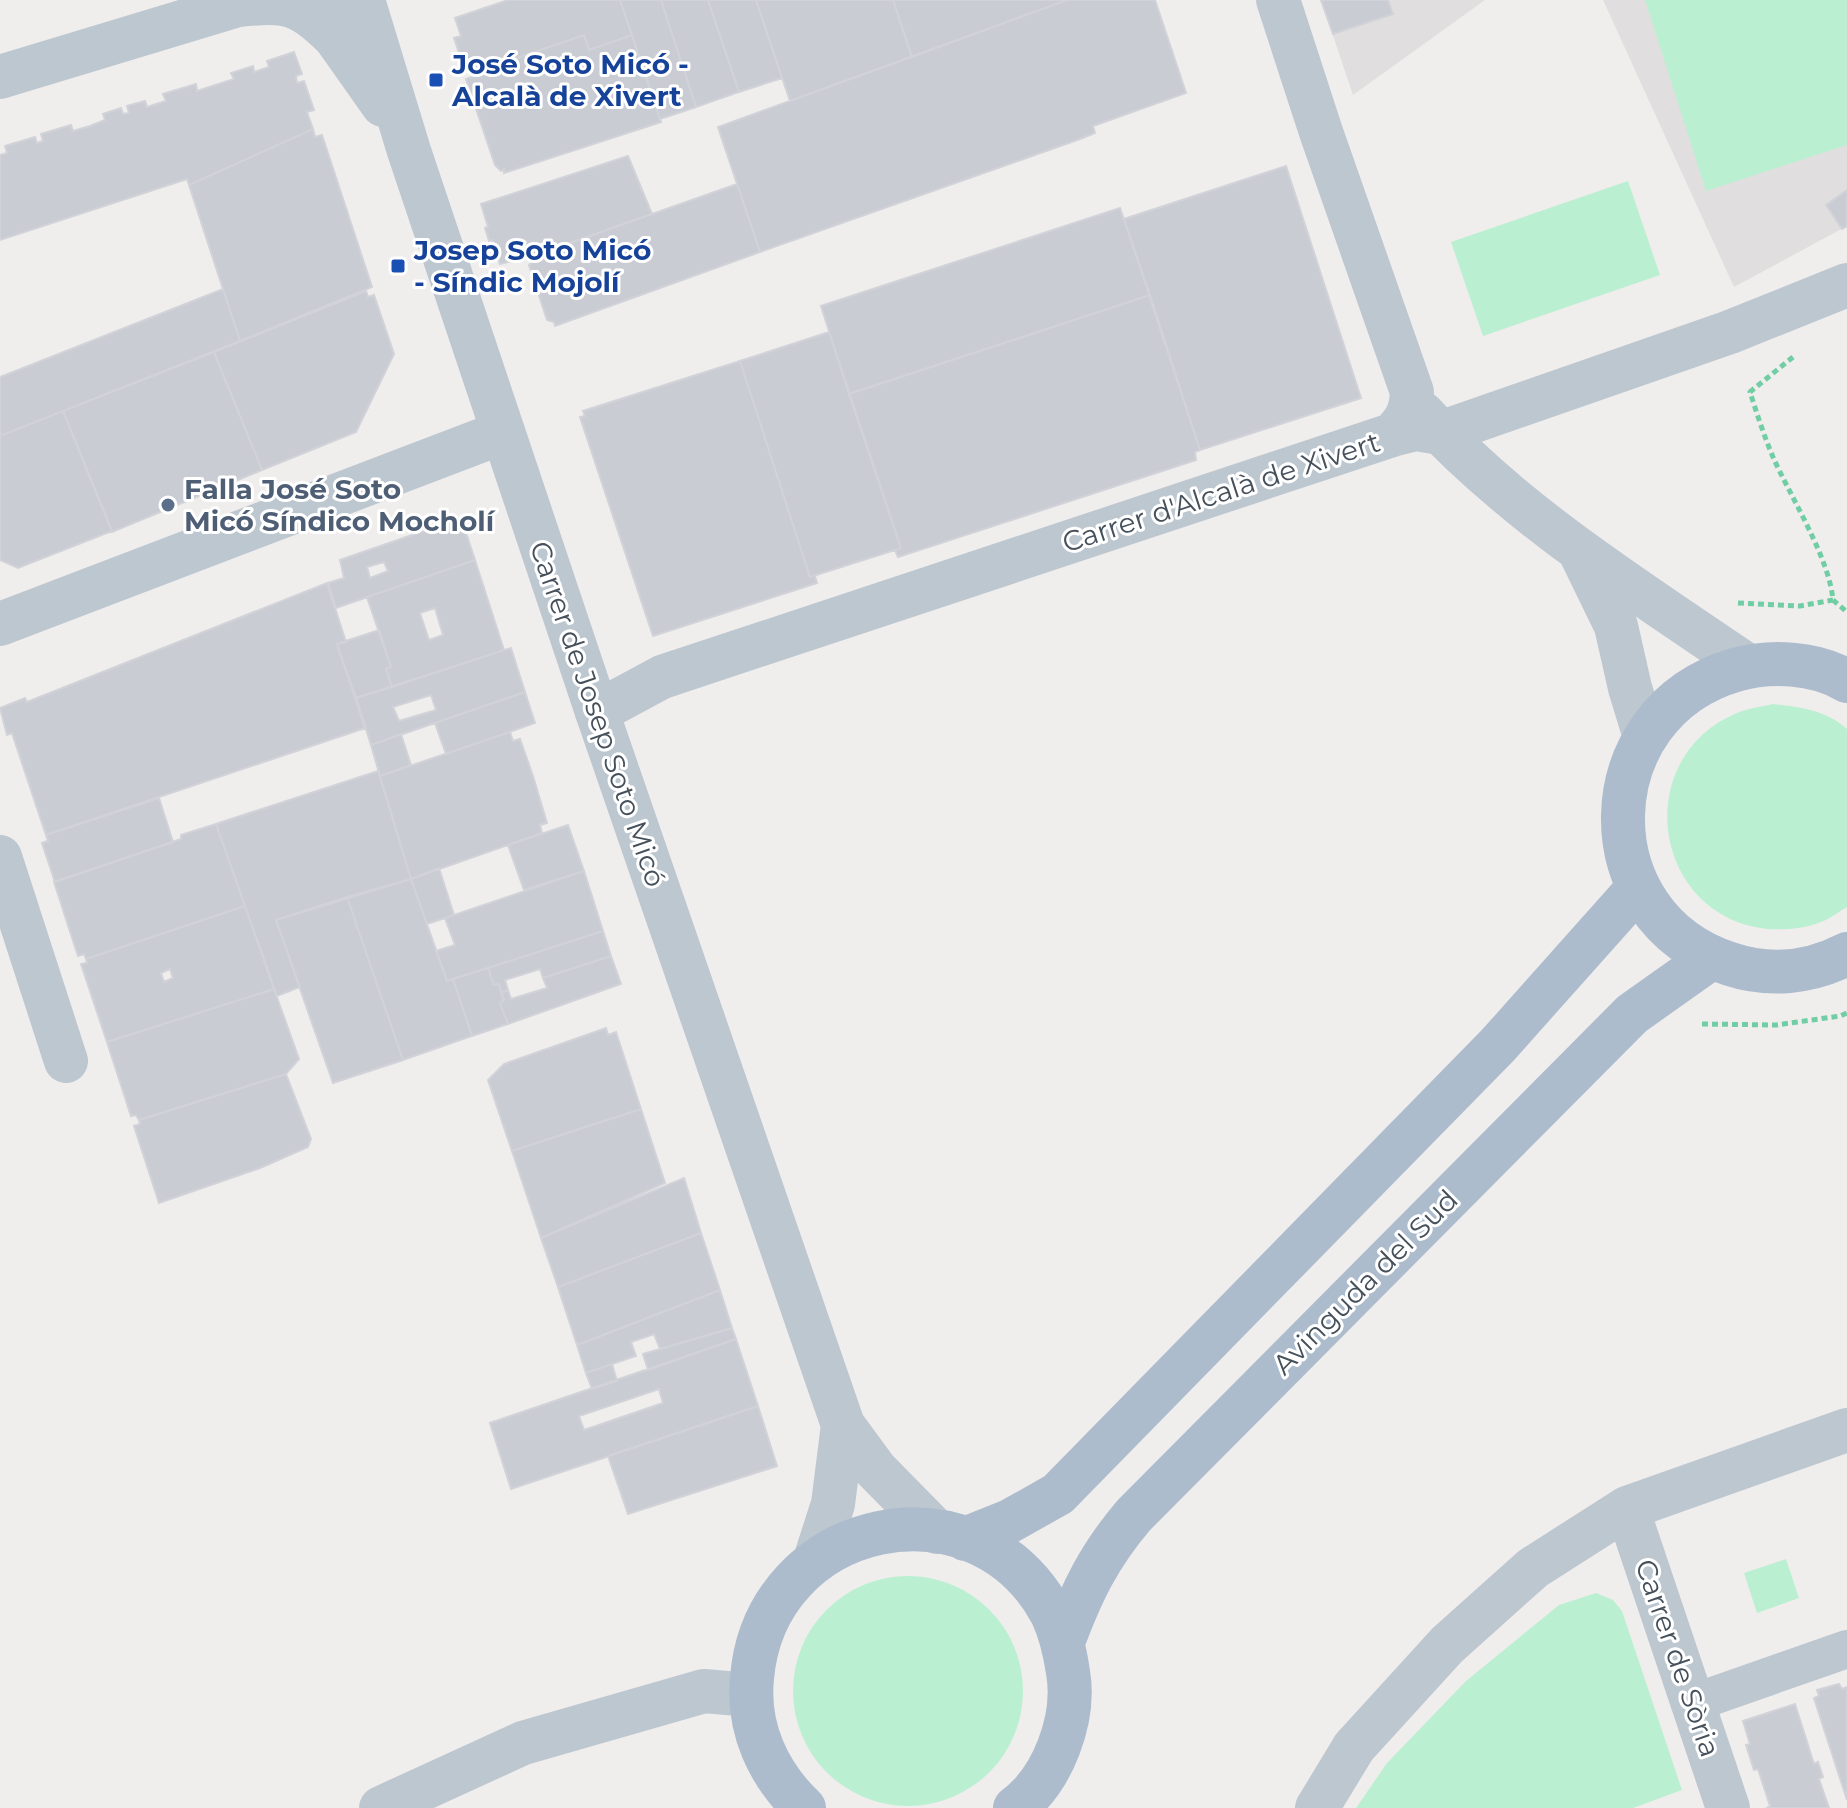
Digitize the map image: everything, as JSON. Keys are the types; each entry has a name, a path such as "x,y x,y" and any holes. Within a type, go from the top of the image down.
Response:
{"main road":[{"path":"1847,681 1812,668 1780,664 1748,666 1717,676 1689,692 1664,712 1645,737 1631,766 1623,796 1622,827 1627,859 1638,888 1668,929 1711,958 1749,971 1790,972 1829,963 1847,954"},
{"path":"951,1535 1010,1521 1058,1494 1498,1045 1638,888"},
{"name":"Avinguda del Sud","path":"1063,1642 1081,1594 1108,1545 1134,1515 1632,1014 1711,958"},
{"path":"804,1808 774,1774 753,1722 750,1695 753,1656 766,1620 787,1587 815,1560 843,1544 873,1533 905,1529 951,1535 992,1551 1016,1568 1036,1590 1052,1615 1063,1642 1070,1684 1065,1727 1049,1767 1020,1806"}],"street":[{"name":"Carrer de Josep Soto Micó","path":"365,0 405,136 503,432 843,1425 876,1470 951,1535"},
{"path":"1278,0 1321,132 1422,413 1440,433 1580,552 1748,666"},
{"path":"0,77 238,5 280,1 326,18 405,136"},
{"name":"Carrer d'Alcalà de Xivert","path":"597,712 662,677 1392,435 1416,429 1440,433 1730,332 1847,285"},
{"path":"1392,435 1405,423 1411,409 1412,392"},
{"path":"0,624 503,432"},
{"path":"1580,552 1616,626 1645,737"},
{"path":"0,857 66,1061"},
{"name":"Carrer de Josep Soto Micó","path":"815,1560 833,1504 843,1425"},
{"path":"1317,1808 1354,1747 1447,1645 1533,1568 1627,1508 1847,1430"},
{"name":"Carrer de Sòria","path":"1627,1508 1728,1808"},
{"path":"1693,1703 1847,1649"},
{"path":"381,1808 523,1743 704,1691 750,1695"}],"path":[{"path":"1750,392 1772,454 1823,565 1833,600 1847,612"},
{"path":"1695,630 1726,603 1800,606 1833,600"},
{"path":"1695,1027 1706,1022 1776,1025 1847,1013"}],"shaded area":[{"path":"1321,0 1485,0 1353,95"},
{"path":"1603,0 1847,0 1847,226 1734,287"}],"green space":[{"path":"1645,0 1847,0 1847,145 1706,191"},
{"path":"1628,181 1660,275 1483,336 1451,242"},
{"path":"1773,704 1821,714 1847,729 1847,907 1821,922 1787,929 1767,929 1728,918 1698,896 1678,867 1668,833 1669,797 1680,763 1703,734 1737,713"},
{"path":"1786,1559 1799,1598 1757,1613 1744,1573"},
{"path":"908,1576 930,1578 952,1585 972,1595 989,1610 1004,1627 1014,1647 1021,1669 1021,1713 1014,1735 1004,1755 989,1772 972,1787 952,1797 930,1804 908,1806 886,1804 864,1797 844,1787 827,1772 812,1755 802,1735 795,1713 793,1691 795,1669 802,1647 812,1627 827,1610 844,1595 864,1585 886,1578"},
{"path":"1596,1593 1613,1600 1622,1611 1682,1790 1633,1808 1356,1808 1387,1763 1466,1681 1559,1605"}],"building":[{"path":"508,0 620,0 632,35 589,50 584,35 473,73 472,69 465,71 454,38 461,36 455,18"},
{"path":"620,0 661,0 696,107 660,119"},
{"path":"661,0 708,0 739,92 696,107"},
{"path":"708,0 756,0 782,78 739,92"},
{"path":"756,0 893,0 912,57 790,101"},
{"path":"893,0 1067,0 912,57"},
{"path":"1067,0 1155,0 1186,93 1093,126 1095,133 1080,139 760,252 718,127"},
{"path":"1321,0 1388,0 1393,14 1333,34"},
{"path":"584,35 589,50 632,35 661,122 504,173 504,169 501,171 495,165 466,79 474,76 473,73"},
{"path":"294,52 302,74 296,76 297,83 304,81 314,110 307,112 313,129 189,185 187,179 0,240 0,155 7,153 5,146 35,137 37,143 43,141 41,134 71,125 73,131 90,126 105,120 103,114 121,108 123,114 129,113 127,106 145,101 147,107 166,101 163,94 196,84 197,91 234,79 231,73 253,66 254,72 269,67 267,61"},
{"path":"313,129 315,137 322,135 372,287 240,341 189,185"},
{"path":"628,156 652,214 533,256 500,264 492,240 489,241 481,204"},
{"path":"1286,166 1361,398 1200,450 1124,219"},
{"path":"737,184 760,252 555,326 554,322 547,320 529,265 534,260 533,256"},
{"path":"1847,190 1847,226 1842,229 1826,205"},
{"path":"1120,208 1150,295 849,394 821,306"},
{"path":"223,289 240,341 0,436 0,377"},
{"path":"366,291 368,297 374,295 394,354 356,432 262,470 214,352"},
{"path":"1150,295 1200,450 1195,452 1196,460 898,557 895,550 901,548 849,394"},
{"path":"829,332 901,548 810,577 740,361"},
{"path":"214,352 262,470 112,532 63,411"},
{"path":"740,361 810,577 815,576 817,583 653,636 580,417 585,416 583,411"},
{"path":"63,411 112,531 18,568 0,560 0,436"},
{"path":"461,518 475,560 336,608 328,583 344,578 340,560","holes":["384,562 388,571 370,578 367,567"]},
{"path":"475,560 504,650 392,687 386,669 391,667 367,597","holes":["435,608 443,635 429,640 420,613"]},
{"path":"327,583 346,642 337,644 365,728 46,835 12,733 7,735 0,708 25,698 27,702"},
{"path":"379,630 391,667 386,669 392,687 356,698 337,644"},
{"path":"511,648 525,692 371,745 356,698","holes":["431,695 436,710 399,721 393,707"]},
{"path":"525,692 535,723 446,754 435,723"},
{"path":"510,732 513,741 520,739 533,776 547,823 540,825 542,833 411,879 380,776"},
{"path":"401,734 411,765 380,776 371,745"},
{"path":"378,771 411,879 276,920 300,987 277,996 216,824"},
{"path":"159,798 173,842 55,882 42,843 48,841 46,835"},
{"path":"216,824 245,906 86,959 84,954 78,956 54,882"},
{"path":"568,825 584,871 524,890 508,845"},
{"path":"439,868 454,915 427,924 411,879"},
{"path":"584,871 603,931 447,981 436,951 455,945 445,918"},
{"path":"411,879 447,981 453,979 472,1036 403,1060 347,897"},
{"path":"347,897 403,1060 333,1083 276,920"},
{"path":"245,906 274,989 107,1042 81,964 87,963 86,959","holes":["170,969 173,978 164,982 161,973"]},
{"path":"603,931 611,956 543,978 540,969 505,980 508,990 501,993 499,984 494,985 488,968"},
{"path":"611,956 621,984 508,1024 500,1003 504,1000 501,993 508,990 511,999 547,988 543,978"},
{"path":"488,968 494,985 499,984 504,1000 500,1003 508,1024 472,1036 453,979"},
{"path":"274,989 299,1059 286,1074 139,1120 136,1115 131,1116 107,1042"},
{"path":"606,1028 608,1035 616,1032 641,1109 512,1151 488,1080 504,1064"},
{"path":"286,1074 311,1139 308,1147 260,1168 159,1203 134,1126 140,1124 139,1120"},
{"path":"641,1109 665,1183 541,1238 512,1151"},
{"path":"684,1178 701,1233 558,1287 541,1238"},
{"path":"701,1233 720,1290 577,1345 558,1287"},
{"path":"720,1290 732,1328 660,1349 654,1334 631,1342 636,1356 586,1373 577,1345"},
{"path":"732,1328 736,1339 648,1370 643,1354"},
{"path":"736,1339 758,1406 511,1489 490,1423","holes":["659,1389 663,1403 584,1430 579,1416"]},
{"path":"612,1364 617,1381 592,1389 586,1373"},
{"path":"758,1406 777,1466 628,1514 608,1456"},
{"path":"1839,1684 1842,1689 1847,1687 1847,1800 1814,1698 1819,1696 1817,1690"},
{"path":"1795,1704 1814,1764 1818,1762 1823,1777 1819,1779 1829,1808 1767,1808 1770,1806 1758,1769 1754,1770 1743,1721"}],"place":[{"name":"José Soto Micó - Alcalà de Xivert","path":"436,80"},
{"name":"Josep Soto Micó - Síndic Mojolí","path":"398,266"},
{"name":"Falla José Soto Micó Síndico Mocholí","path":"168,505"}]}
